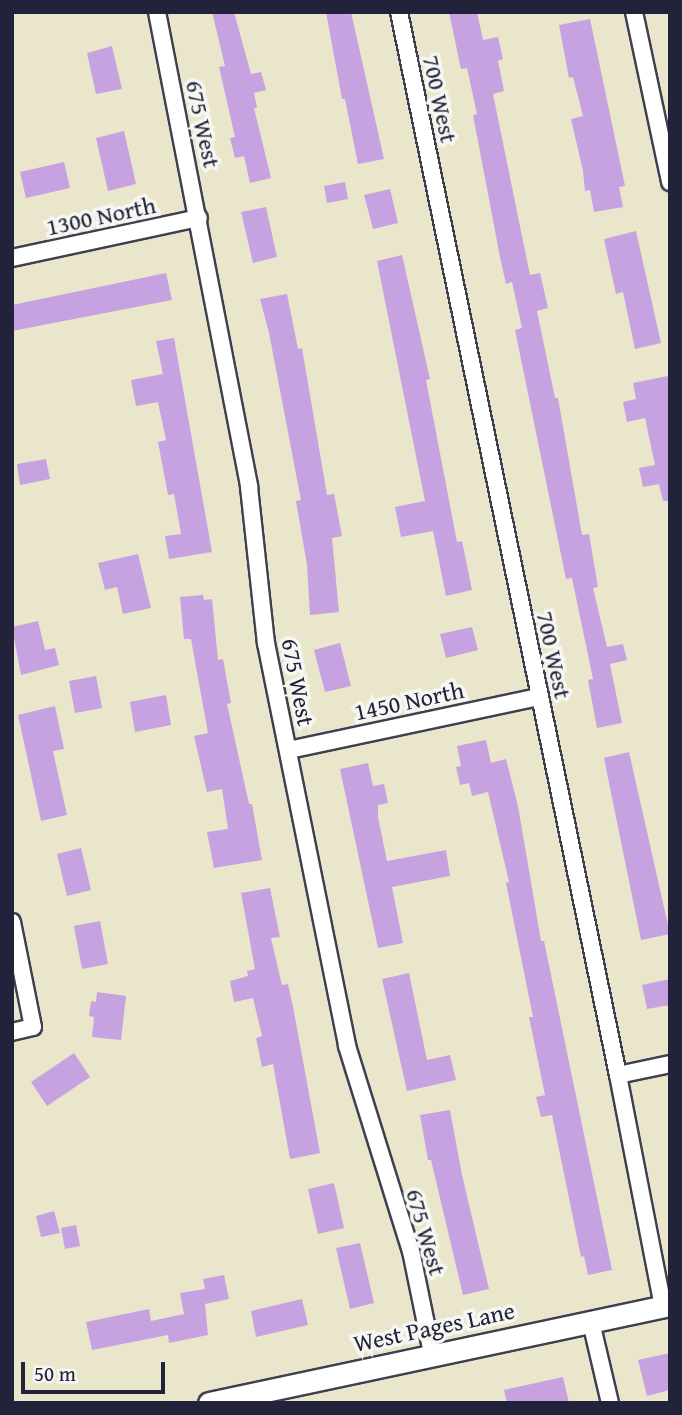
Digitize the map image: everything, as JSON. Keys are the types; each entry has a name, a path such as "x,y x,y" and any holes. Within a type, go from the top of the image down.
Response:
{"street":[{"name":"675 West","path":"157,12 249,487 266,643 346,1046 411,1251 432,1353"},
{"name":"700 West","path":"399,12 666,1305"},
{"path":"634,12 670,182"},
{"name":"1300 North","path":"12,258 199,218"},
{"name":"1450 North","path":"289,750 539,697"},
{"path":"12,922 33,1027 12,1032"},
{"path":"618,1074 670,1064"},
{"name":"West Pages Lane","path":"209,1403 271,1397 432,1353 666,1305"},
{"path":"592,1322 610,1403"}],"building":[{"path":"212,12 234,12 251,74 261,72 266,90 254,93 257,108 254,108 271,178 250,183 244,156 235,158 230,138 235,137 219,67 225,66"},
{"path":"326,12 351,12 384,159 358,164 345,99 342,99"},
{"path":"449,12 477,12 483,40 498,37 503,59 498,61 504,91 493,94 530,275 540,273 548,308 537,311 555,398 558,398 582,535 589,534 598,587 593,588 607,647 623,644 627,660 610,664 622,723 597,728 588,680 593,679 572,578 566,579 515,330 522,328 512,282 506,284 473,115 477,114 467,68 461,69"},
{"path":"590,19 625,186 619,187 623,207 594,212 590,190 585,191 571,119 583,116 573,77 569,78 559,25"},
{"path":"112,46 122,89 96,94 87,53"},
{"path":"124,131 136,184 108,191 96,138"},
{"path":"64,162 70,188 26,198 20,172"},
{"path":"345,182 348,199 327,203 324,186"},
{"path":"390,189 398,223 373,229 364,195"},
{"path":"266,207 277,257 253,263 241,212"},
{"path":"636,231 661,343 635,349 623,292 616,294 604,239"},
{"path":"402,255 430,379 426,380 457,542 462,541 472,590 446,596 433,531 401,537 395,507 425,501 377,261"},
{"path":"166,273 172,300 12,331 12,305"},
{"path":"287,294 298,349 302,348 327,495 334,494 342,536 332,538 339,612 310,615 307,565 296,501 301,500 260,299"},
{"path":"174,338 212,552 169,559 165,536 181,534 174,494 168,495 158,442 166,440 158,402 136,406 131,380 163,374 156,341"},
{"path":"668,376 670,501 663,501 659,484 643,487 639,468 655,465 645,418 627,422 623,402 636,399 633,383"},
{"path":"46,459 50,479 20,485 17,464"},
{"path":"138,554 151,608 123,614 117,587 105,590 98,563"},
{"path":"203,595 204,600 212,599 218,660 223,659 231,703 227,704 249,804 252,804 262,860 214,868 207,832 228,829 222,789 207,792 194,736 208,733 191,639 184,639 180,597"},
{"path":"38,621 45,650 55,648 59,665 21,675 12,627"},
{"path":"472,627 478,650 446,658 440,634"},
{"path":"340,643 351,686 325,692 314,650"},
{"path":"96,676 102,708 75,713 69,681"},
{"path":"166,695 171,725 135,732 130,702"},
{"path":"55,706 64,749 53,751 67,815 41,821 18,715"},
{"path":"486,740 491,763 506,759 518,806 541,941 544,941 612,1270 588,1275 584,1256 581,1257 552,1115 541,1117 536,1097 545,1095 529,1017 533,1017 506,883 509,882 488,792 472,796 469,783 460,785 456,767 461,766 457,746"},
{"path":"629,752 670,934 641,940 604,758"},
{"path":"368,763 373,786 384,784 388,803 378,805 387,861 446,850 450,876 392,887 403,943 378,948 340,769"},
{"path":"81,848 91,890 67,896 57,854"},
{"path":"270,888 280,937 271,938 282,985 288,984 320,1153 290,1159 273,1064 262,1067 256,1038 262,1036 253,998 234,1002 230,981 248,976 247,971 255,969 241,893"},
{"path":"100,921 108,964 82,969 74,926"},
{"path":"409,973 427,1060 450,1055 456,1080 407,1091 382,979"},
{"path":"670,979 670,1005 647,1009 642,985"},
{"path":"97,992 126,996 121,1040 92,1037 94,1017 89,1016 91,1001 96,1002"},
{"path":"74,1053 90,1077 47,1106 31,1082"},
{"path":"450,1110 462,1175 489,1289 463,1295 431,1160 428,1160 420,1115"},
{"path":"334,1183 344,1228 318,1234 308,1189"},
{"path":"54,1211 60,1233 41,1237 36,1216"},
{"path":"76,1225 80,1246 65,1249 61,1228"},
{"path":"360,1243 374,1303 350,1309 336,1248"},
{"path":"224,1275 229,1299 205,1304 208,1335 169,1343 168,1335 92,1350 86,1322 149,1309 151,1321 184,1314 180,1293 205,1289 203,1279"},
{"path":"302,1299 308,1325 256,1337 251,1311"},
{"path":"670,1353 670,1390 647,1396 638,1360"},
{"path":"563,1377 569,1403 507,1403 504,1390"}]}
